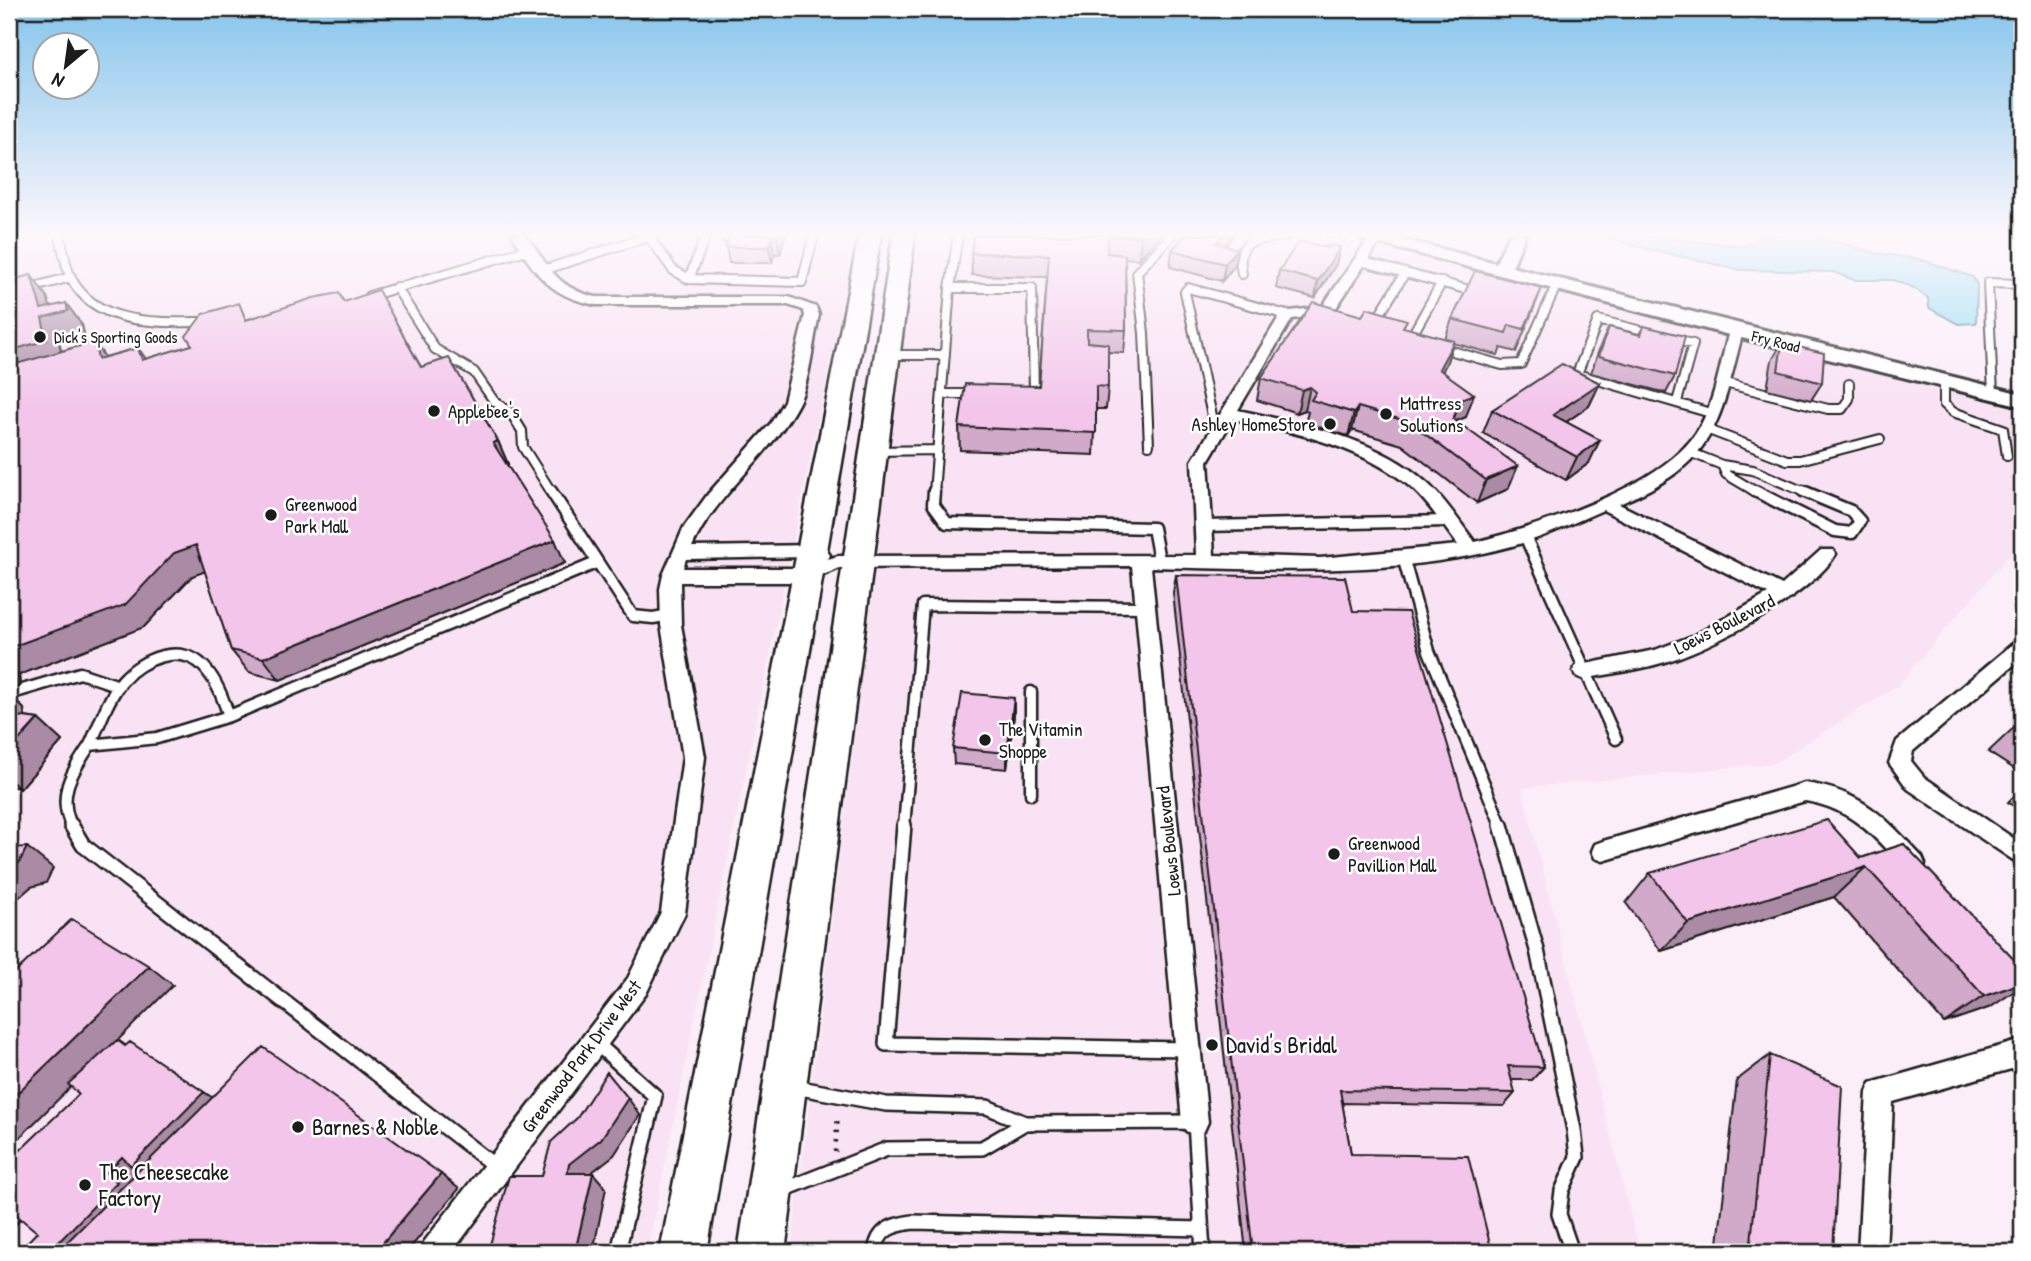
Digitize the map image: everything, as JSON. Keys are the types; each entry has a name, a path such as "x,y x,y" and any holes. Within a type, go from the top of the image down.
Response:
{"main road":[{"path":"761,1252 785,1086 829,563 863,294"},
{"path":"682,1252 829,563 873,451 895,294"}],"street":[{"name":"Greenwood Park Drive West","path":"434,1252 637,986 673,913 694,757 670,615 669,589 676,564 714,498 777,426 792,401 811,310 805,304 789,301 583,299 569,294"},
{"path":"1205,561 1200,461 1287,315 1327,311 1338,294"},
{"name":"Fry Road","path":"1595,294 2022,400"},
{"path":"676,564 1150,560 1320,564 1448,554 1525,536 1605,504 1671,470 1689,452 1710,422 1725,383 1736,331"},
{"path":"1229,413 1333,440 1394,467 1415,482 1469,547"},
{"name":"Loews Boulevard","path":"1605,504 1784,594"},
{"name":"Loews Boulevard","path":"1583,671 1657,657 1704,639 1784,594 1827,554"},
{"name":"Loews Boulevard","path":"1150,560 1146,607 1195,1122"},
{"path":"2022,647 1903,747 1900,763 1916,783 2022,856"},
{"path":"1603,851 1805,792 1832,794 1861,809 1928,877"},
{"path":"1872,1252 1880,1092 2022,1054"}],"lane":[{"path":"82,294 106,312 125,318 218,321"},
{"path":"361,298 376,294"},
{"path":"400,294 435,349 474,372 494,401 511,413 522,431 523,447 633,616 653,618 670,615"},
{"path":"950,294 933,504 947,523 1153,528 1150,560"},
{"path":"1021,394 1034,394 1032,294"},
{"path":"1140,294 1149,445"},
{"path":"1185,294 1216,435"},
{"path":"1209,294 1287,315"},
{"path":"1384,332 1371,328 1392,294"},
{"path":"1410,339 1435,294"},
{"path":"1397,335 1502,366 1517,366 1522,362 1552,294"},
{"path":"1988,294 1993,394"},
{"path":"1532,306 1545,309"},
{"path":"1315,312 1338,318"},
{"path":"1677,402 1693,344 1598,320 1577,374 1677,402 1710,422 1787,460 1800,460 1880,439"},
{"path":"886,355 945,355"},
{"path":"1944,382 1944,404 1953,412 2003,429 2007,456"},
{"path":"1725,383 1828,410 1842,409 1849,399 1849,384"},
{"path":"942,394 981,394"},
{"path":"873,451 937,450"},
{"path":"1689,452 1723,465 1753,470 1852,511 1860,521 1852,533 1835,531 1737,482 1726,474 1723,465"},
{"path":"1203,526 1448,521"},
{"path":"1525,536 1583,671 1616,739"},
{"path":"1403,557 1429,651 1454,716 1476,758 1500,821 1540,963 1574,1130 1577,1157 1562,1191 1559,1214 1572,1252"},
{"path":"90,745 157,738 229,716 596,563"},
{"path":"1146,607 923,605 886,1044 1189,1049"},
{"path":"229,716 216,682 200,663 184,656 158,657 139,665 119,686 90,745 64,785 66,822 83,845 496,1168"},
{"path":"9,694 80,673 119,686"},
{"path":"1031,692 1031,794"},
{"path":"594,1042 655,1096 618,1252"},
{"path":"785,1086 886,1104 987,1107 1025,1123 1195,1122 1203,1252"},
{"path":"769,1195 887,1149 982,1148 1025,1123"},
{"path":"875,1252 877,1238 891,1225 913,1222 1201,1228"}],"path":[{"path":"834,1157 838,1116"}],"shaded area":[{"path":"9,294 844,294 647,1252 9,1252"},
{"path":"909,294 1572,294 2022,407 2022,499 2015,548 1897,686 1775,763 1522,788 1640,1252 791,1252"}],"water":[{"path":"1922,294 1977,294 1976,323 1958,324 1929,308 1928,298"}],"building":[{"path":"9,294 37,294 41,309 66,303 68,311 42,318 47,340 9,351"},
{"name":"Greenwood Park Mall","path":"335,294 339,294 344,302 367,294 380,294 421,367 449,358 498,441 493,443 555,540 263,658 231,650 196,545 174,553 125,605 9,648 9,366 94,342 98,359 138,348 142,360 192,345 186,336 203,314 239,303 246,320 313,298"},
{"path":"1046,294 1126,294 1126,330 1087,329 1087,342 1108,344 1108,387 1096,386 1096,433 959,427 965,384 1039,386"},
{"path":"1464,294 1539,294 1524,329 1509,325 1506,333 1452,319"},
{"name":"Mattress Solutions","path":"1313,302 1362,316 1367,308 1407,320 1403,327 1454,341 1439,369 1474,394 1462,399 1453,419 1518,466 1486,480 1409,422 1358,407 1354,413 1311,400 1316,392 1310,387 1302,390 1261,378"},
{"path":"1644,326 1685,336 1675,376 1599,356 1609,327 1641,335"},
{"path":"1782,343 1824,353 1822,383 1778,371"},
{"path":"1562,364 1600,383 1553,415 1600,440 1577,457 1492,410"},
{"name":"Greenwood Pavillion Mall","path":"1176,575 1345,577 1353,611 1408,612 1544,1067 1508,1066 1515,1093 1340,1090 1351,1154 1468,1156 1492,1252 1253,1252"},
{"name":"The Vitamin Shoppe","path":"962,693 1014,698 1007,753 953,748"},
{"path":"9,715 38,719 9,751"},
{"path":"1827,820 1861,858 1904,844 2022,968 2022,983 1984,996 1866,867 1688,923 1650,873"},
{"path":"27,847 19,863 9,865 9,848"},
{"path":"72,919 149,966 9,1101 9,978"},
{"path":"117,1040 125,1046 130,1042 204,1092 131,1166 122,1157 106,1173 117,1182 49,1252 18,1252 37,1232 9,1209 9,1161 79,1094 68,1084"},
{"name":"Barnes & Noble","path":"263,1047 441,1174 375,1252 57,1252"},
{"path":"1770,1055 1842,1086 1833,1252 1750,1252"},
{"path":"607,1072 628,1098 601,1139 569,1164 567,1173 593,1173 575,1252 488,1252 509,1176 542,1176 551,1142 577,1118"}],"place":[{"name":"Dick's Sporting Goods","path":"40,337"},
{"name":"Applebee's","path":"434,411"},
{"name":"Mattress Solutions","path":"1386,414"},
{"name":"Ashley HomeStore","path":"1330,424"},
{"name":"Greenwood Park Mall","path":"271,515"},
{"name":"The Vitamin Shoppe","path":"985,740"},
{"name":"Greenwood Pavillion Mall","path":"1334,854"},
{"name":"David's Bridal","path":"1212,1045"},
{"name":"Barnes & Noble","path":"298,1127"},
{"name":"The Cheesecake Factory","path":"85,1185"}]}
